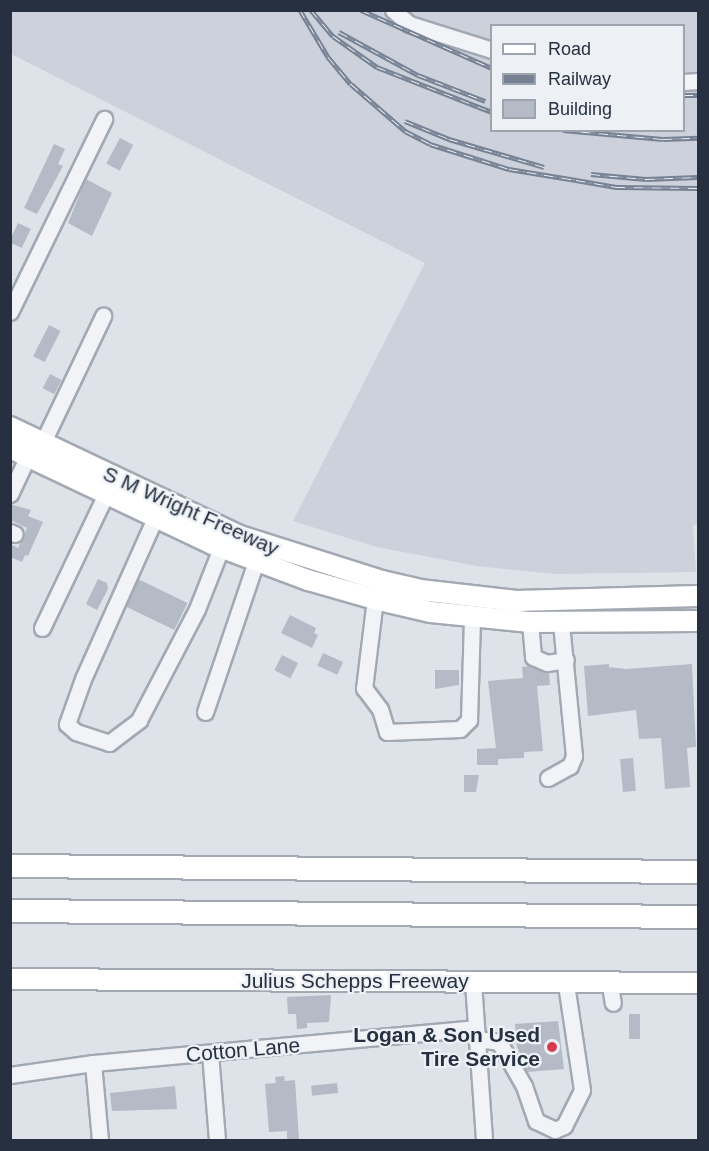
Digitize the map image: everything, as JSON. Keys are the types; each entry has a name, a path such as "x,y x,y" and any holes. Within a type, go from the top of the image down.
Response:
{"highway":[{"path":"10,866 699,872"},
{"path":"10,911 699,917"}],"main road":[{"name":"S M Wright Freeway","path":"10,427 240,536 381,581 430,592 516,601 699,596"},
{"name":"S M Wright Freeway","path":"19,452 221,548 375,599 472,617 530,622 561,624 699,621"},
{"name":"Julius Schepps Freeway","path":"10,979 566,984 611,994 699,983"}],"street":[{"path":"393,10 409,24 490,49"},
{"path":"10,312 104,118"},
{"path":"43,442 103,316"},
{"path":"10,494 19,452"},
{"path":"42,628 106,494"},
{"path":"155,518 83,679 67,724 76,732 110,743 139,720 197,609 221,548"},
{"path":"205,712 256,561"},
{"path":"375,599 364,688 380,709 387,732 460,729 469,720 472,617"},
{"path":"530,622 533,657 547,663 566,660"},
{"path":"548,778 570,766 574,756 561,624"},
{"path":"473,982 484,1140"},
{"path":"475,1034 499,1042 524,1086 536,1121 555,1130 564,1125 582,1090 566,984"},
{"name":"Cotton Lane","path":"10,1075 93,1063 475,1034"},
{"path":"210,1053 217,1140"},
{"path":"93,1063 100,1140"}],"shaded area":[{"path":"10,11 698,11 698,524 693,525 696,572 555,574 477,566 377,547 293,521 425,263 11,54"}],"building":[{"path":"120,138 133,145 120,171 106,164"},
{"path":"54,144 65,149 58,164 63,166 37,214 24,208"},
{"path":"86,179 112,193 92,236 68,223"},
{"path":"18,223 31,229 22,248 10,242"},
{"path":"49,325 61,331 45,362 33,356"},
{"path":"50,374 62,380 54,394 43,388"},
{"path":"10,504 31,510 28,516 43,522 28,556 25,555 22,562 10,557 10,544 18,548 27,528 10,520"},
{"path":"98,579 107,583 108,589 97,610 86,604"},
{"path":"138,579 187,603 174,630 125,606"},
{"path":"290,615 316,628 314,633 318,635 312,648 281,633"},
{"path":"323,653 343,662 337,675 317,666"},
{"path":"282,655 298,663 290,678 274,670"},
{"path":"609,664 609,667 626,669 692,664 696,747 687,748 690,787 665,789 661,738 639,739 636,710 588,716 584,666"},
{"path":"530,666 549,672 550,685 537,686 543,751 524,752 524,758 498,759 498,765 477,765 477,749 496,748 488,681 523,678 522,667"},
{"path":"435,670 459,670 459,685 435,689"},
{"path":"633,758 636,791 623,792 620,759"},
{"path":"464,775 479,775 476,792 464,792"},
{"path":"331,995 329,1022 307,1023 307,1028 297,1029 296,1014 288,1014 287,997"},
{"path":"629,1014 640,1014 640,1039 629,1039"},
{"name":"Logan & Son Used Tire Service","path":"558,1021 564,1069 527,1072 517,1047 515,1024"},
{"path":"284,1076 285,1081 295,1080 299,1140 287,1140 287,1131 269,1132 265,1084 276,1083 275,1077"},
{"path":"337,1083 338,1093 312,1096 311,1086"},
{"path":"175,1086 177,1109 112,1111 110,1093"}],"railway":[{"path":"300,10 328,57 351,84 405,131 430,144 509,169 616,187 698,188"},
{"path":"311,10 333,36 377,67 490,111"},
{"path":"361,10 490,67"},
{"path":"339,32 418,75 485,101"},
{"path":"685,95 698,95"},
{"path":"405,121 449,139 544,167"},
{"path":"585,132 663,139 698,138"},
{"path":"591,174 646,179 698,177"}],"place":[{"name":"Logan & Son Used Tire Service","path":"552,1047"}]}
